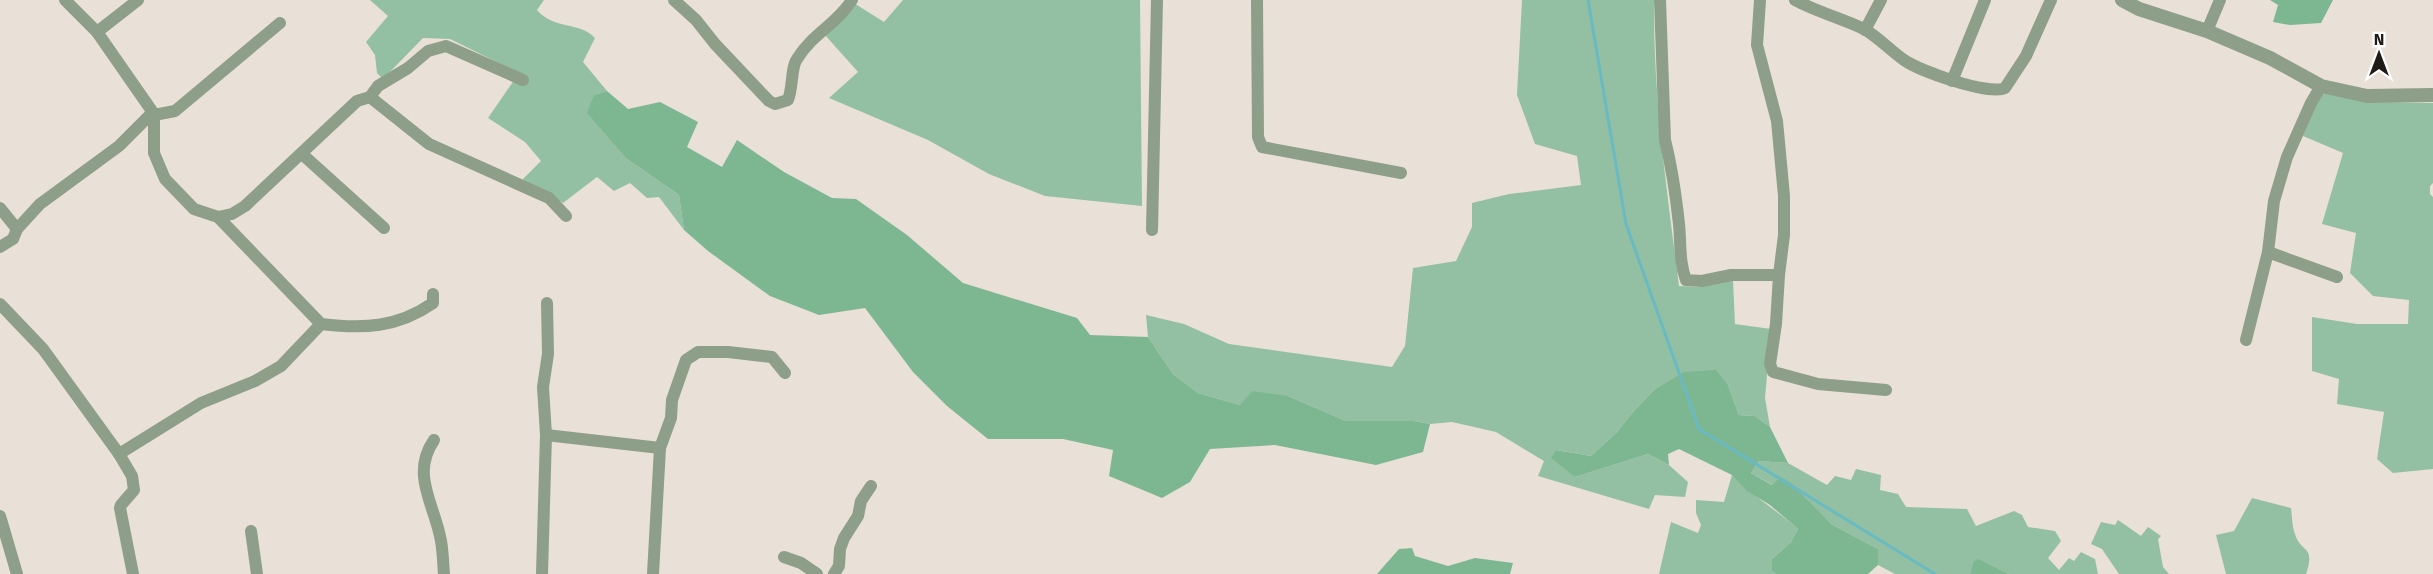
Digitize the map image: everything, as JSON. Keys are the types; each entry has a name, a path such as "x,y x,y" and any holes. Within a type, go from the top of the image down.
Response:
{"street":[{"path":"65,0 97,32 154,115 154,153 165,179 194,209 218,217 321,324 358,328 394,322 417,314 433,303 433,294"},
{"path":"97,32 138,0"},
{"path":"674,0 696,20 715,44 769,101 776,104 788,100 794,79 795,62 800,54 840,16 852,0"},
{"path":"1152,230 1157,0"},
{"path":"1257,0 1258,137 1262,147 1401,173"},
{"path":"1660,0 1665,141 1680,227 1680,267 1686,280 1702,281 1731,275 1779,275"},
{"path":"1760,0 1757,45 1777,121 1783,185 1784,235 1770,364 1773,372 1818,384 1886,390"},
{"path":"1795,0 1865,30 1907,62 1952,81 1996,91 2005,88 2026,56 2051,0"},
{"path":"1865,30 1881,0"},
{"path":"1952,81 1985,0"},
{"path":"2122,0 2140,4 2270,58 2321,86 2367,96 2433,96"},
{"path":"2207,31 2220,0"},
{"path":"0,248 13,239 17,229 40,204 119,146 149,116 175,111 280,23"},
{"path":"218,217 232,214 245,206 357,101 370,97 378,86 408,68 428,51 446,46 523,80"},
{"path":"2246,340 2268,252 2274,201 2287,157 2321,86"},
{"path":"370,97 429,144 549,198 566,216"},
{"path":"302,154 384,228"},
{"path":"0,208 17,229"},
{"path":"2268,252 2337,277"},
{"path":"542,574 546,435 543,387 548,354 547,303"},
{"path":"0,304 43,349 119,454 132,476 134,490 120,508 133,574"},
{"path":"119,454 201,403 255,381 281,366 321,324"},
{"path":"653,574 660,448 671,418 672,400 686,360 698,352 728,352 772,357 785,373"},
{"path":"546,435 660,448"},
{"path":"434,440 425,453 423,478 441,542 444,574"},
{"path":"834,574 839,566 840,549 844,538 858,516 861,501 871,486"},
{"path":"0,516 17,574"},
{"path":"251,531 257,574"},
{"path":"784,557 801,563 818,574"}],"green space":[{"path":"370,0 544,0 537,10 544,16 582,29 595,38 583,62 607,91 594,95 627,159 679,195 684,230 659,197 647,198 630,183 614,191 597,177 563,203 520,182 541,161 525,142 488,118 519,73 450,39 423,38 383,79 377,73 375,55 366,42 388,16"},
{"path":"849,0 884,22 903,0 1140,0 1142,206 1045,196 989,174 928,140 829,98 858,72 825,35"},
{"path":"1522,0 1654,0 1658,108 1679,286 1701,287 1733,280 1735,324 1771,329 1765,398 1770,427 1755,416 1739,415 1728,385 1683,372 1655,389 1617,432 1591,456 1556,450 1575,477 1648,454 1669,465 1688,482 1685,497 1655,495 1649,509 1538,476 1544,461 1496,432 1452,422 1430,424 1414,421 1346,421 1288,396 1240,405 1198,393 1173,374 1148,337 1146,315 1184,324 1229,344 1392,367 1405,346 1413,268 1456,261 1472,227 1472,203 1509,194 1581,185 1577,156 1535,144 1517,95"},
{"path":"2270,0 2333,0 2321,23 2290,25 2273,22 2278,5"},
{"path":"607,91 628,109 660,102 698,122 687,147 722,167 737,140 784,172 832,198 856,199 907,235 963,283 1077,318 1090,335 1148,337 1173,374 1198,393 1240,405 1252,391 1288,396 1346,421 1414,421 1430,424 1423,452 1376,465 1275,445 1210,449 1190,482 1162,498 1109,476 1113,450 1063,439 988,439 947,406 913,372 865,308 819,315 770,296 708,251 684,230 679,195 627,159 587,113 594,95"},
{"path":"2321,93 2367,102 2433,103 2433,183 2430,186 2430,194 2433,197 2433,469 2393,473 2377,459 2384,412 2337,404 2339,379 2312,371 2312,317 2357,324 2408,324 2409,300 2373,296 2350,273 2356,233 2322,224 2343,153 2303,136"},
{"path":"1716,370 1728,385 1739,415 1755,416 1770,427 1788,463 1759,461 1751,473 1772,485 1781,477 1791,483 1831,524 1878,549 1878,565 1868,574 1776,574 1772,571 1772,559 1791,542 1798,529 1770,505 1747,491 1732,475 1679,449 1668,454 1669,465 1648,454 1575,477 1551,458 1556,450 1591,456 1617,432 1655,389 1683,372"},
{"path":"1759,461 1788,463 1827,485 1835,476 1851,480 1856,469 1881,475 1880,490 1898,494 1906,507 1967,509 1976,526 2014,511 2022,515 2028,527 2055,531 2061,541 2048,558 2059,570 2069,558 2074,561 2081,552 2095,559 2098,574 2009,574 1978,560 1973,562 1970,574 1895,574 1878,565 1878,549 1831,524 1813,507 1751,473"},
{"path":"1732,475 1798,529 1791,542 1772,559 1772,571 1776,574 1659,574 1671,522 1698,533 1701,525 1696,513 1696,500 1724,502"},
{"path":"2252,498 2291,508 2295,534 2308,553 2309,564 2306,574 2226,574 2216,535 2234,531"},
{"path":"2118,520 2141,536 2148,527 2161,536 2158,539 2163,567 2169,574 2119,574 2102,549 2091,544 2101,522 2115,525"},
{"path":"1412,548 1415,556 1448,566 1475,558 1513,563 1510,574 1377,574 1399,549"},
{"path":"1978,559 2009,574 1970,574 1973,562"}],"waterway":[{"path":"1588,0 1626,224 1699,429 1935,574"}]}
